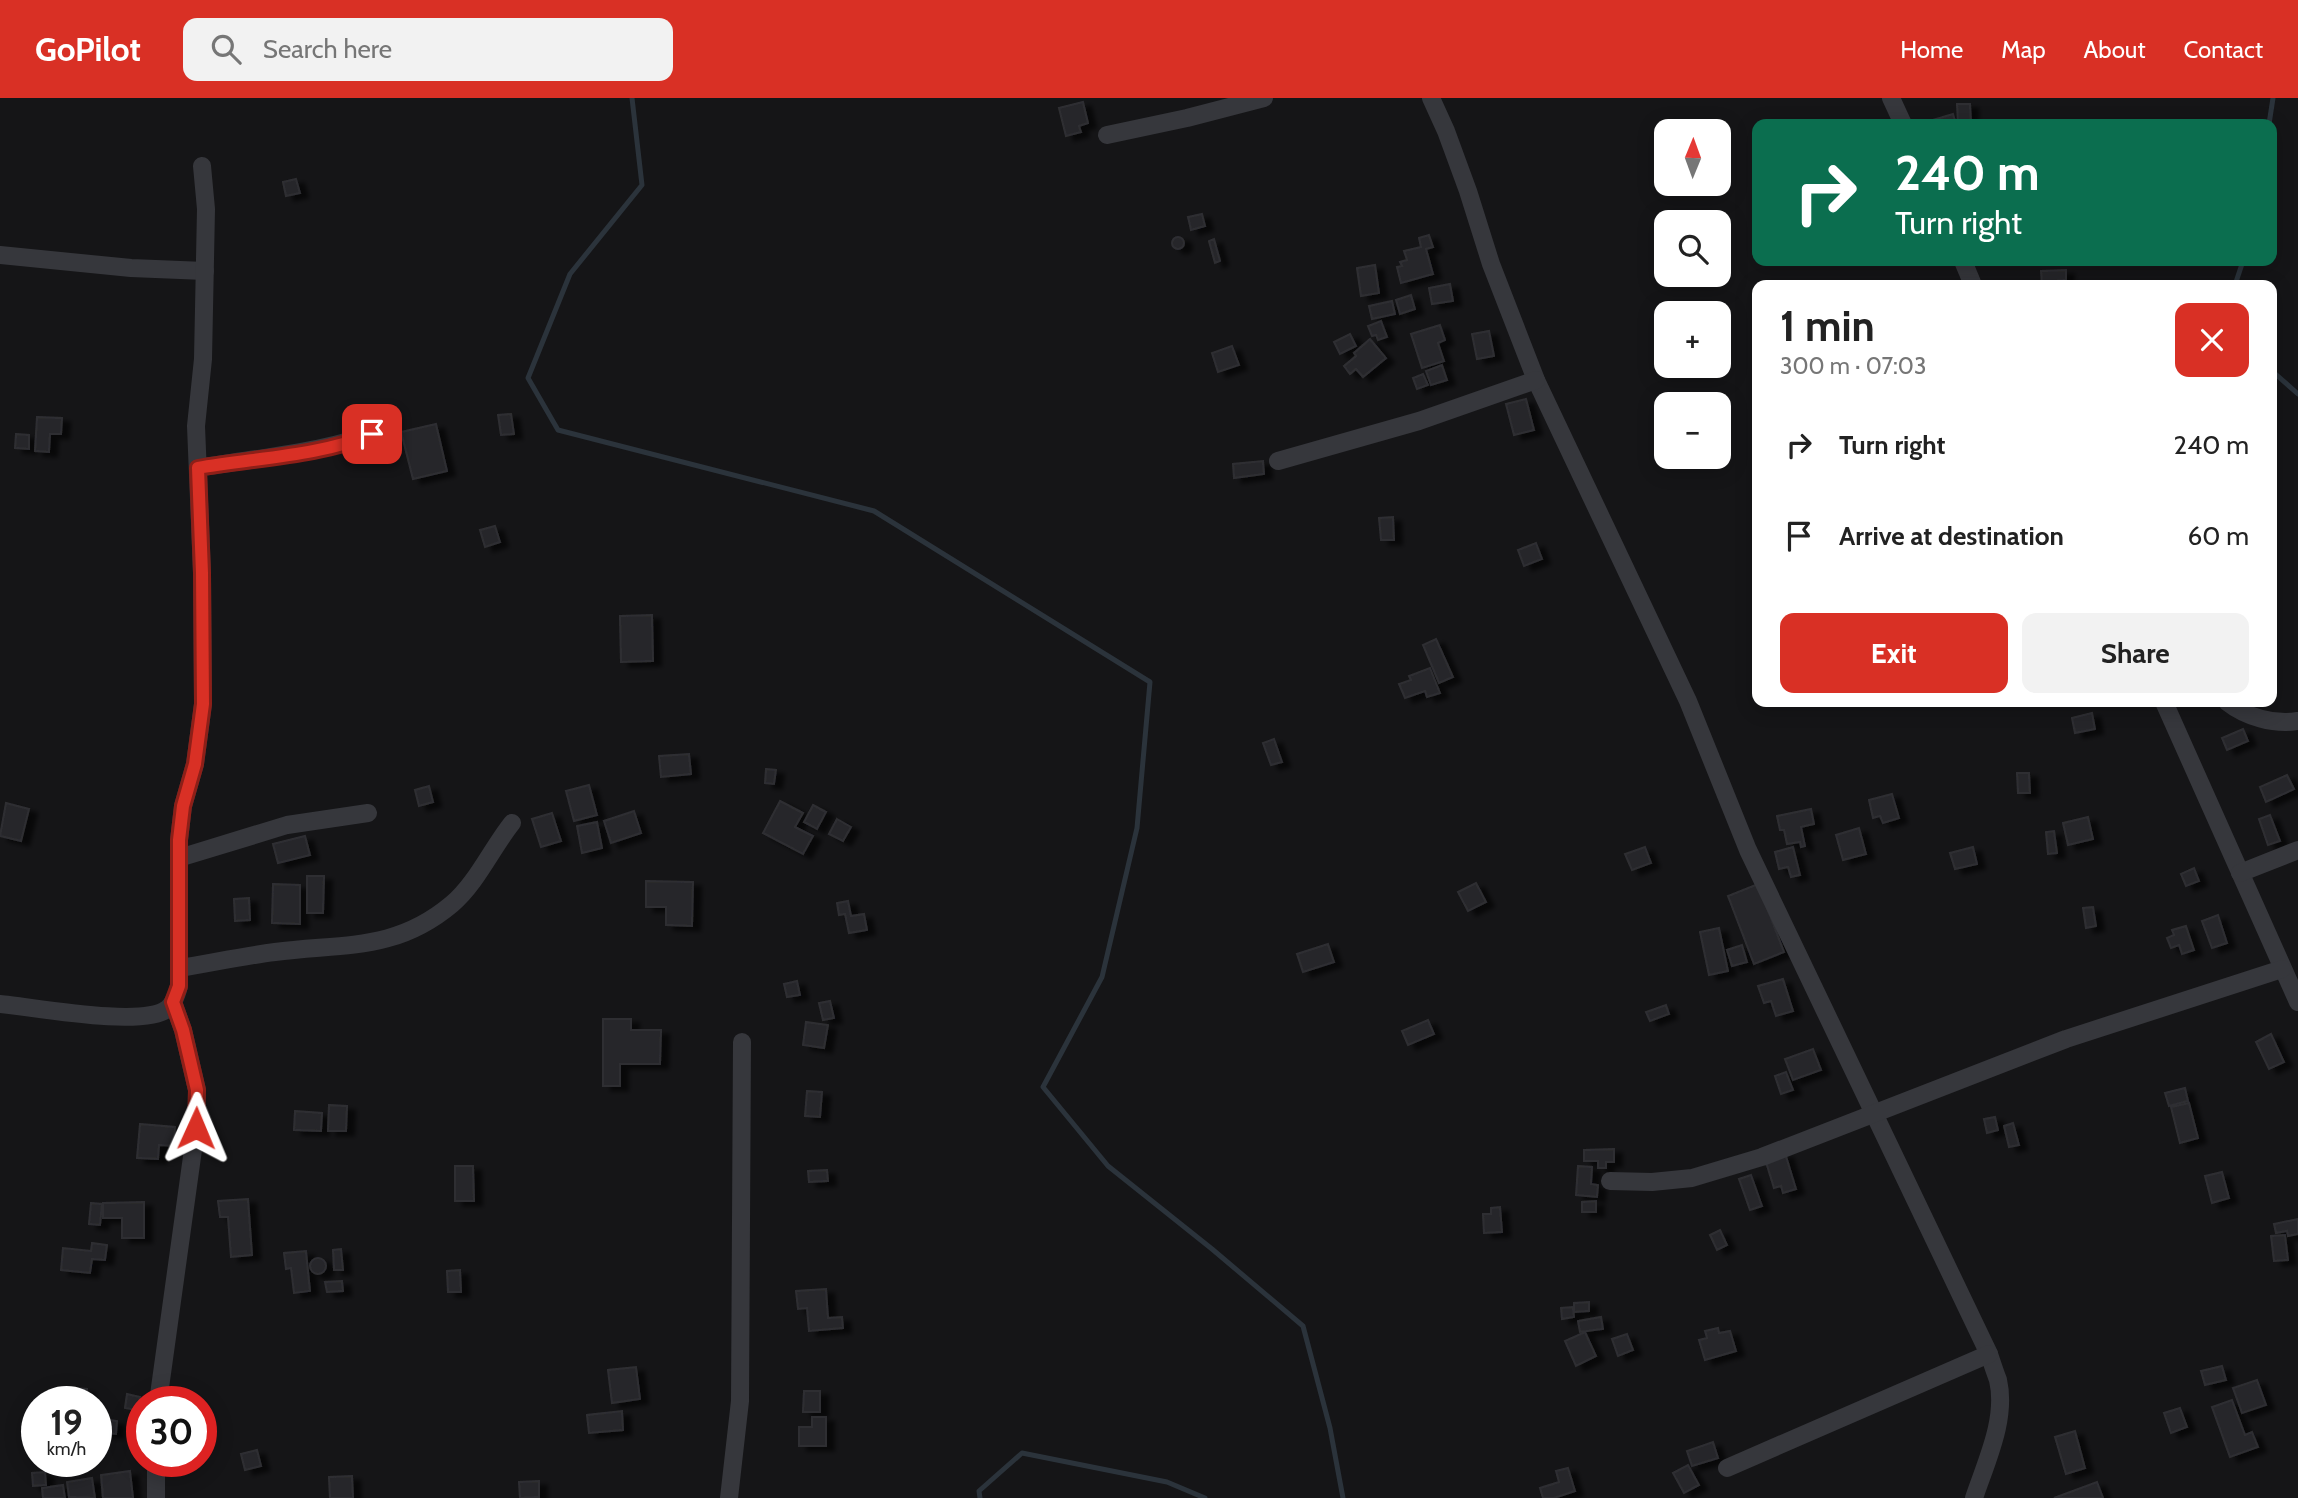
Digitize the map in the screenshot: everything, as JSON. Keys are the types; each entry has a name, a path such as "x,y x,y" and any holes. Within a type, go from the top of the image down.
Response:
{"street":[{"path":"1107,135 1264,98"},
{"path":"1432,98 1536,380 1688,701 1748,850 1989,1354 1998,1381 1999,1416 1974,1498"},
{"path":"1891,98 1901,119"},
{"path":"0,1004 100,1015 153,1016 168,1009 179,986 179,858 183,806 195,764 203,704 197,426 204,359 206,209 202,166"},
{"path":"0,255 131,268 205,271"},
{"path":"1278,461 1419,421 1536,380"},
{"path":"198,468 326,448 358,440 387,428"},
{"path":"2166,707 2298,1002"},
{"path":"2235,707 2246,714 2267,720 2298,722"},
{"path":"179,858 288,825 368,813"},
{"path":"180,968 273,952 365,944 416,929 454,902 473,880 512,823"},
{"path":"2240,873 2298,850"},
{"path":"1610,1181 1672,1181 1692,1178 1762,1157 2066,1038 2282,969"},
{"path":"160,1386 196,1128 197,1090 183,1030 173,1002"},
{"path":"729,1498 740,1401 742,1042"},
{"path":"1727,1468 1989,1354"},
{"path":"156,1477 156,1498"}],"building":[{"path":"1083,102 1088,123 1079,126 1081,132 1066,136 1059,108"},
{"path":"1957,104 1970,104 1971,119 1958,119"},
{"path":"1953,114 1954,119 1936,119"},
{"path":"296,179 300,193 286,196 283,182"},
{"path":"1202,214 1205,226 1191,230 1188,217"},
{"path":"1429,235 1433,247 1426,249 1433,274 1401,283 1397,267 1402,266 1400,262 1407,260 1404,251 1421,247 1419,238"},
{"path":"1173,238 1183,238 1183,248 1173,248"},
{"path":"1214,239 1220,261 1215,263 1209,241"},
{"path":"1375,265 1379,293 1361,296 1357,268"},
{"path":"2066,270 2066,280 2042,280 2041,271"},
{"path":"1450,284 1453,301 1432,304 1429,288"},
{"path":"1411,295 1415,309 1400,314 1396,300"},
{"path":"1392,301 1395,314 1372,319 1369,306"},
{"path":"1381,321 1387,337 1378,340 1376,335 1372,336 1368,326"},
{"path":"1440,325 1445,340 1438,343 1444,361 1422,368 1411,334"},
{"path":"1489,331 1494,356 1477,359 1472,334"},
{"path":"1350,334 1356,346 1340,354 1334,342"},
{"path":"1370,339 1386,358 1363,377 1356,369 1350,374 1344,366"},
{"path":"1232,346 1239,365 1218,372 1212,353"},
{"path":"1442,365 1447,380 1431,385 1426,371"},
{"path":"1423,374 1428,385 1417,389 1413,378"},
{"path":"1526,399 1534,430 1514,435 1506,404"},
{"path":"511,414 514,434 501,435 498,415"},
{"path":"37,417 62,418 61,434 50,434 49,452 35,451"},
{"path":"436,424 447,471 413,479 401,432"},
{"path":"16,434 29,435 29,449 15,448"},
{"path":"1263,461 1264,474 1234,478 1233,464"},
{"path":"1393,517 1394,540 1381,540 1379,518"},
{"path":"495,526 500,542 485,547 480,530"},
{"path":"1536,543 1542,559 1524,566 1518,550"},
{"path":"652,615 653,661 621,662 620,616"},
{"path":"1436,639 1453,677 1439,683 1423,645"},
{"path":"1430,668 1440,693 1427,697 1425,691 1405,698 1399,684 1411,680 1409,676"},
{"path":"2092,713 2095,729 2075,733 2072,718"},
{"path":"2243,729 2248,741 2227,750 2222,738"},
{"path":"1274,739 1282,762 1271,765 1263,743"},
{"path":"689,754 691,774 661,777 659,756"},
{"path":"766,769 776,770 774,784 765,783"},
{"path":"2017,773 2029,773 2030,793 2018,793"},
{"path":"2287,775 2294,789 2266,802 2260,787"},
{"path":"589,785 597,815 574,821 566,791"},
{"path":"429,786 433,802 419,806 415,790"},
{"path":"1892,794 1899,818 1883,823 1880,816 1873,818 1869,800"},
{"path":"780,801 803,813 795,827 813,836 803,854 763,833"},
{"path":"6,803 29,809 21,841 0,836"},
{"path":"813,805 826,812 817,829 804,822"},
{"path":"1811,809 1814,824 1801,827 1805,846 1801,847 1800,842 1787,844 1777,816"},
{"path":"634,811 641,833 611,843 604,821"},
{"path":"552,813 561,841 541,847 532,819"},
{"path":"2270,815 2280,841 2268,845 2259,819"},
{"path":"2088,817 2093,839 2068,845 2063,823"},
{"path":"837,819 851,827 843,841 829,834"},
{"path":"597,822 602,848 582,853 577,826"},
{"path":"1859,828 1866,854 1843,860 1836,835"},
{"path":"2054,831 2057,853 2048,854 2046,832"},
{"path":"305,836 310,855 278,863 273,844"},
{"path":"1645,847 1651,863 1632,870 1625,854"},
{"path":"1793,847 1800,875 1791,877 1788,867 1779,869 1775,852"},
{"path":"1973,847 1977,864 1955,869 1950,853"},
{"path":"2194,868 2199,881 2186,886 2181,874"},
{"path":"307,876 324,876 323,913 307,913"},
{"path":"646,881 693,882 692,926 666,925 666,907 646,907"},
{"path":"1476,883 1486,902 1468,911 1458,892"},
{"path":"273,884 300,885 300,924 272,923"},
{"path":"1758,884 1784,952 1754,964 1728,896"},
{"path":"249,898 250,920 235,921 234,899"},
{"path":"848,901 851,916 864,914 867,930 849,933 845,914 839,915 837,903"},
{"path":"2093,907 2096,926 2086,928 2083,908"},
{"path":"2218,915 2227,943 2212,948 2202,921"},
{"path":"2186,926 2194,950 2182,954 2179,945 2171,948 2167,938 2174,935 2172,930"},
{"path":"1719,928 1728,971 1709,975 1700,932"},
{"path":"1328,944 1334,962 1303,972 1297,954"},
{"path":"1742,945 1747,962 1732,966 1727,950"},
{"path":"1783,979 1793,1011 1776,1016 1771,1001 1764,1003 1758,986"},
{"path":"797,981 800,995 787,997 784,984"},
{"path":"830,1001 834,1018 823,1020 819,1003"},
{"path":"1666,1005 1669,1014 1650,1021 1646,1012"},
{"path":"603,1019 631,1019 631,1030 661,1030 660,1064 620,1064 620,1086 603,1086"},
{"path":"1428,1020 1434,1034 1408,1045 1402,1031"},
{"path":"806,1022 828,1025 824,1048 803,1045"},
{"path":"2271,1034 2284,1062 2269,1069 2256,1042"},
{"path":"1813,1049 1821,1070 1793,1080 1785,1059"},
{"path":"1786,1072 1793,1090 1781,1094 1775,1076"},
{"path":"2185,1088 2188,1101 2169,1106 2165,1093"},
{"path":"807,1091 822,1092 820,1117 805,1116"},
{"path":"2189,1103 2198,1138 2180,1143 2171,1107"},
{"path":"329,1105 347,1106 346,1131 328,1131"},
{"path":"295,1111 322,1113 321,1131 294,1130"},
{"path":"1995,1117 1998,1130 1987,1133 1984,1119"},
{"path":"2013,1123 2019,1145 2009,1147 2004,1126"},
{"path":"140,1124 175,1127 174,1146 159,1145 158,1159 137,1158"},
{"path":"1614,1149 1614,1162 1606,1162 1606,1168 1598,1168 1598,1161 1584,1161 1584,1150"},
{"path":"1785,1153 1796,1189 1783,1193 1781,1186 1774,1188 1765,1159"},
{"path":"455,1166 473,1166 474,1201 455,1201"},
{"path":"1578,1166 1592,1167 1591,1184 1598,1185 1597,1197 1576,1195"},
{"path":"827,1170 828,1181 809,1182 808,1171"},
{"path":"2222,1172 2229,1198 2212,1203 2205,1176"},
{"path":"1751,1175 1762,1206 1750,1210 1739,1179"},
{"path":"248,1199 252,1255 231,1257 228,1217 220,1217 218,1201"},
{"path":"1596,1201 1596,1212 1582,1212 1582,1202"},
{"path":"144,1202 144,1238 122,1238 122,1218 103,1218 103,1203"},
{"path":"91,1203 102,1204 100,1225 89,1224"},
{"path":"1500,1207 1502,1232 1484,1233 1483,1214 1491,1214 1491,1208"},
{"path":"2298,1219 2298,1234 2288,1236 2287,1231 2276,1233 2274,1224"},
{"path":"1720,1230 1727,1245 1717,1250 1710,1235"},
{"path":"2285,1235 2288,1260 2274,1261 2271,1236"},
{"path":"92,1243 107,1245 105,1260 92,1259 90,1273 61,1270 63,1248 91,1251"},
{"path":"341,1249 343,1270 334,1270 333,1250"},
{"path":"306,1251 310,1291 294,1293 291,1268 286,1269 284,1253"},
{"path":"315,1258 321,1258 326,1266 324,1272 315,1274 310,1269 310,1263"},
{"path":"460,1270 461,1292 448,1292 447,1271"},
{"path":"342,1281 343,1291 327,1292 325,1282"},
{"path":"826,1289 828,1318 842,1317 843,1328 809,1331 807,1308 798,1309 796,1291"},
{"path":"1589,1302 1589,1311 1574,1312 1574,1303"},
{"path":"1573,1307 1574,1317 1562,1319 1561,1308"},
{"path":"1601,1317 1603,1329 1580,1332 1578,1321"},
{"path":"1718,1328 1719,1333 1730,1331 1736,1351 1705,1360 1699,1340 1707,1338 1705,1331"},
{"path":"1585,1332 1596,1356 1576,1366 1565,1341"},
{"path":"1627,1334 1633,1350 1618,1356 1612,1339"},
{"path":"2222,1366 2226,1380 2205,1385 2201,1371"},
{"path":"636,1367 640,1399 612,1403 608,1370"},
{"path":"2257,1380 2266,1405 2242,1413 2233,1388"},
{"path":"804,1391 820,1391 820,1412 803,1412"},
{"path":"2232,1400 2245,1435 2252,1432 2258,1447 2230,1457 2212,1407"},
{"path":"2180,1408 2187,1427 2171,1433 2164,1413"},
{"path":"622,1411 623,1430 589,1433 587,1415"},
{"path":"812,1417 826,1417 826,1446 799,1446 799,1427 812,1427"},
{"path":"112,1420 117,1421 116,1434 112,1434"},
{"path":"2075,1431 2085,1468 2066,1474 2055,1437"},
{"path":"1713,1442 1718,1458 1692,1466 1687,1451"},
{"path":"257,1450 261,1466 245,1470 241,1454"},
{"path":"1688,1465 1699,1485 1684,1493 1673,1473"},
{"path":"1568,1468 1575,1491 1554,1498 1543,1498 1540,1488 1559,1482 1556,1471"},
{"path":"126,1472 126,1477 131,1477 133,1498 103,1498 101,1477 112,1477 112,1473"},
{"path":"352,1476 353,1498 330,1498 329,1477"},
{"path":"32,1477 45,1477 46,1485 33,1486"},
{"path":"92,1478 95,1498 69,1497 67,1482"},
{"path":"539,1481 539,1497 520,1498 519,1482"},
{"path":"2097,1482 2103,1498 2054,1498"},
{"path":"63,1485 65,1498 43,1498 42,1488"}],"waterway":[{"path":"632,98 642,185 570,274 528,378 558,430 874,511 1150,682 1137,828 1102,977 1043,1087 1108,1166 1303,1326 1330,1428 1343,1498"},
{"path":"2270,119 2273,98"},
{"path":"2237,280 2241,266"},
{"path":"2277,375 2298,394"},
{"path":"980,1498 979,1491 1022,1453 1167,1482 1205,1498"}],"route":[{"path":"196,1128 197,1090 183,1030 173,1002 179,986 179,840 183,806 200,738 203,704 198,468 326,448 372,434"}]}
